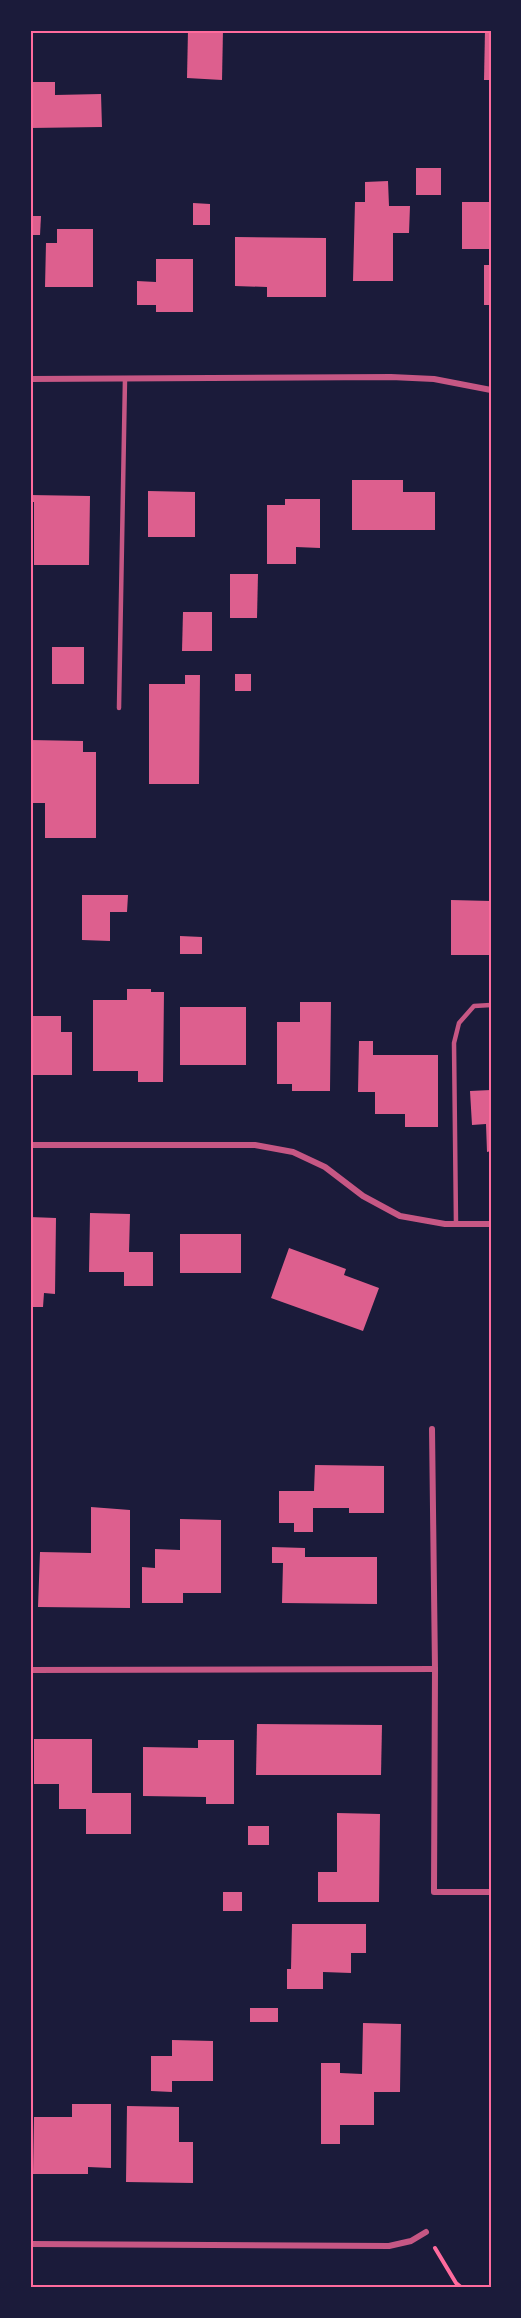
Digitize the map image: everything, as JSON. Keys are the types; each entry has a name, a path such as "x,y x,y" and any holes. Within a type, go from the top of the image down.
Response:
{"street":[{"path":"30,379 391,377 434,379 491,390"},
{"path":"30,1146 255,1145 293,1152 325,1167 363,1196 400,1216 456,1224 491,1224"},
{"path":"432,1429 435,1669 434,1892 491,1892"},
{"path":"30,1670 435,1669"},
{"path":"30,2244 389,2246 411,2241 426,2232"}],"lane":[{"path":"119,708 125,379"},
{"path":"456,1224 454,1043 459,1023 474,1006 491,1005"}],"path":[{"path":"426,2232 456,2283 462,2288"}],"building":[{"path":"188,30 223,30 222,80 187,78"},
{"path":"485,30 491,30 491,80 484,80"},
{"path":"30,82 55,82 55,95 101,94 102,127 30,128"},
{"path":"416,168 441,168 441,195 416,195"},
{"path":"388,181 389,206 410,206 409,233 393,233 393,281 353,281 355,202 365,202 365,182"},
{"path":"462,202 491,202 491,249 462,249"},
{"path":"193,203 210,204 210,225 193,225"},
{"path":"30,216 41,216 40,235 30,235"},
{"path":"57,229 93,229 93,287 45,287 46,243 57,243"},
{"path":"235,237 326,238 326,297 267,297 267,287 235,286"},
{"path":"156,259 193,259 193,312 156,312 156,305 137,305 137,281 156,282"},
{"path":"484,265 491,265 491,305 484,305"},
{"path":"352,480 403,480 403,492 435,492 435,530 352,530"},
{"path":"148,491 195,492 195,537 148,537"},
{"path":"30,495 90,496 89,565 34,565 34,502 30,502"},
{"path":"285,499 320,499 320,548 296,547 296,564 267,564 267,505 285,505"},
{"path":"230,574 258,574 257,618 230,618"},
{"path":"183,612 212,612 212,651 182,651"},
{"path":"52,647 84,647 84,684 52,684"},
{"path":"235,674 251,674 251,691 235,691"},
{"path":"185,675 200,675 199,784 149,784 149,684 185,684"},
{"path":"30,740 83,741 83,752 96,752 96,838 45,838 45,803 32,803"},
{"path":"82,895 128,895 127,912 110,912 110,941 82,940"},
{"path":"451,900 491,901 491,955 451,955"},
{"path":"180,936 202,937 202,954 180,954"},
{"path":"127,989 151,989 151,992 164,992 163,1082 138,1082 138,1071 93,1071 93,1000 127,1000"},
{"path":"300,1002 331,1002 330,1091 292,1091 292,1084 277,1084 277,1022 300,1022"},
{"path":"180,1007 246,1007 246,1065 180,1065"},
{"path":"30,1016 61,1016 61,1032 72,1032 72,1075 30,1075"},
{"path":"359,1041 373,1041 373,1055 438,1055 438,1127 405,1127 405,1114 375,1114 375,1092 358,1092"},
{"path":"491,1090 491,1151 487,1152 486,1124 472,1125 470,1091"},
{"path":"90,1213 130,1214 129,1252 153,1252 153,1286 124,1286 124,1272 89,1272"},
{"path":"30,1217 56,1218 55,1294 44,1293 43,1307 30,1307"},
{"path":"180,1234 241,1234 241,1273 180,1273"},
{"path":"289,1248 346,1269 344,1275 379,1288 363,1331 271,1298"},
{"path":"315,1465 384,1466 384,1513 349,1513 349,1508 313,1508 313,1532 294,1532 294,1523 279,1523 279,1491 314,1491"},
{"path":"91,1507 130,1510 130,1608 38,1607 40,1552 91,1553"},
{"path":"180,1519 221,1520 221,1593 183,1593 183,1603 142,1603 142,1567 155,1568 155,1549 180,1550"},
{"path":"272,1547 305,1548 305,1557 377,1557 377,1604 282,1603 283,1563 272,1563"},
{"path":"257,1724 382,1725 381,1775 256,1775"},
{"path":"34,1739 92,1739 92,1793 131,1793 131,1834 86,1834 86,1809 59,1809 59,1784 34,1784"},
{"path":"198,1740 234,1740 234,1804 206,1804 206,1797 143,1796 143,1747 198,1748"},
{"path":"337,1813 380,1814 379,1902 318,1902 318,1872 337,1872"},
{"path":"248,1826 269,1826 269,1845 248,1845"},
{"path":"223,1892 242,1892 242,1911 223,1911"},
{"path":"292,1924 366,1924 366,1953 351,1953 351,1973 323,1972 323,1989 287,1989 287,1969 291,1969"},
{"path":"250,2008 278,2008 278,2022 250,2022"},
{"path":"363,2023 401,2024 400,2092 374,2092 374,2125 340,2125 340,2144 321,2144 321,2063 340,2063 340,2073 362,2074"},
{"path":"172,2040 213,2041 213,2081 172,2081 172,2092 151,2091 151,2056 172,2056"},
{"path":"72,2104 111,2104 111,2168 88,2167 88,2174 33,2174 34,2117 72,2117"},
{"path":"127,2106 179,2107 179,2142 193,2142 193,2183 126,2182"}]}
